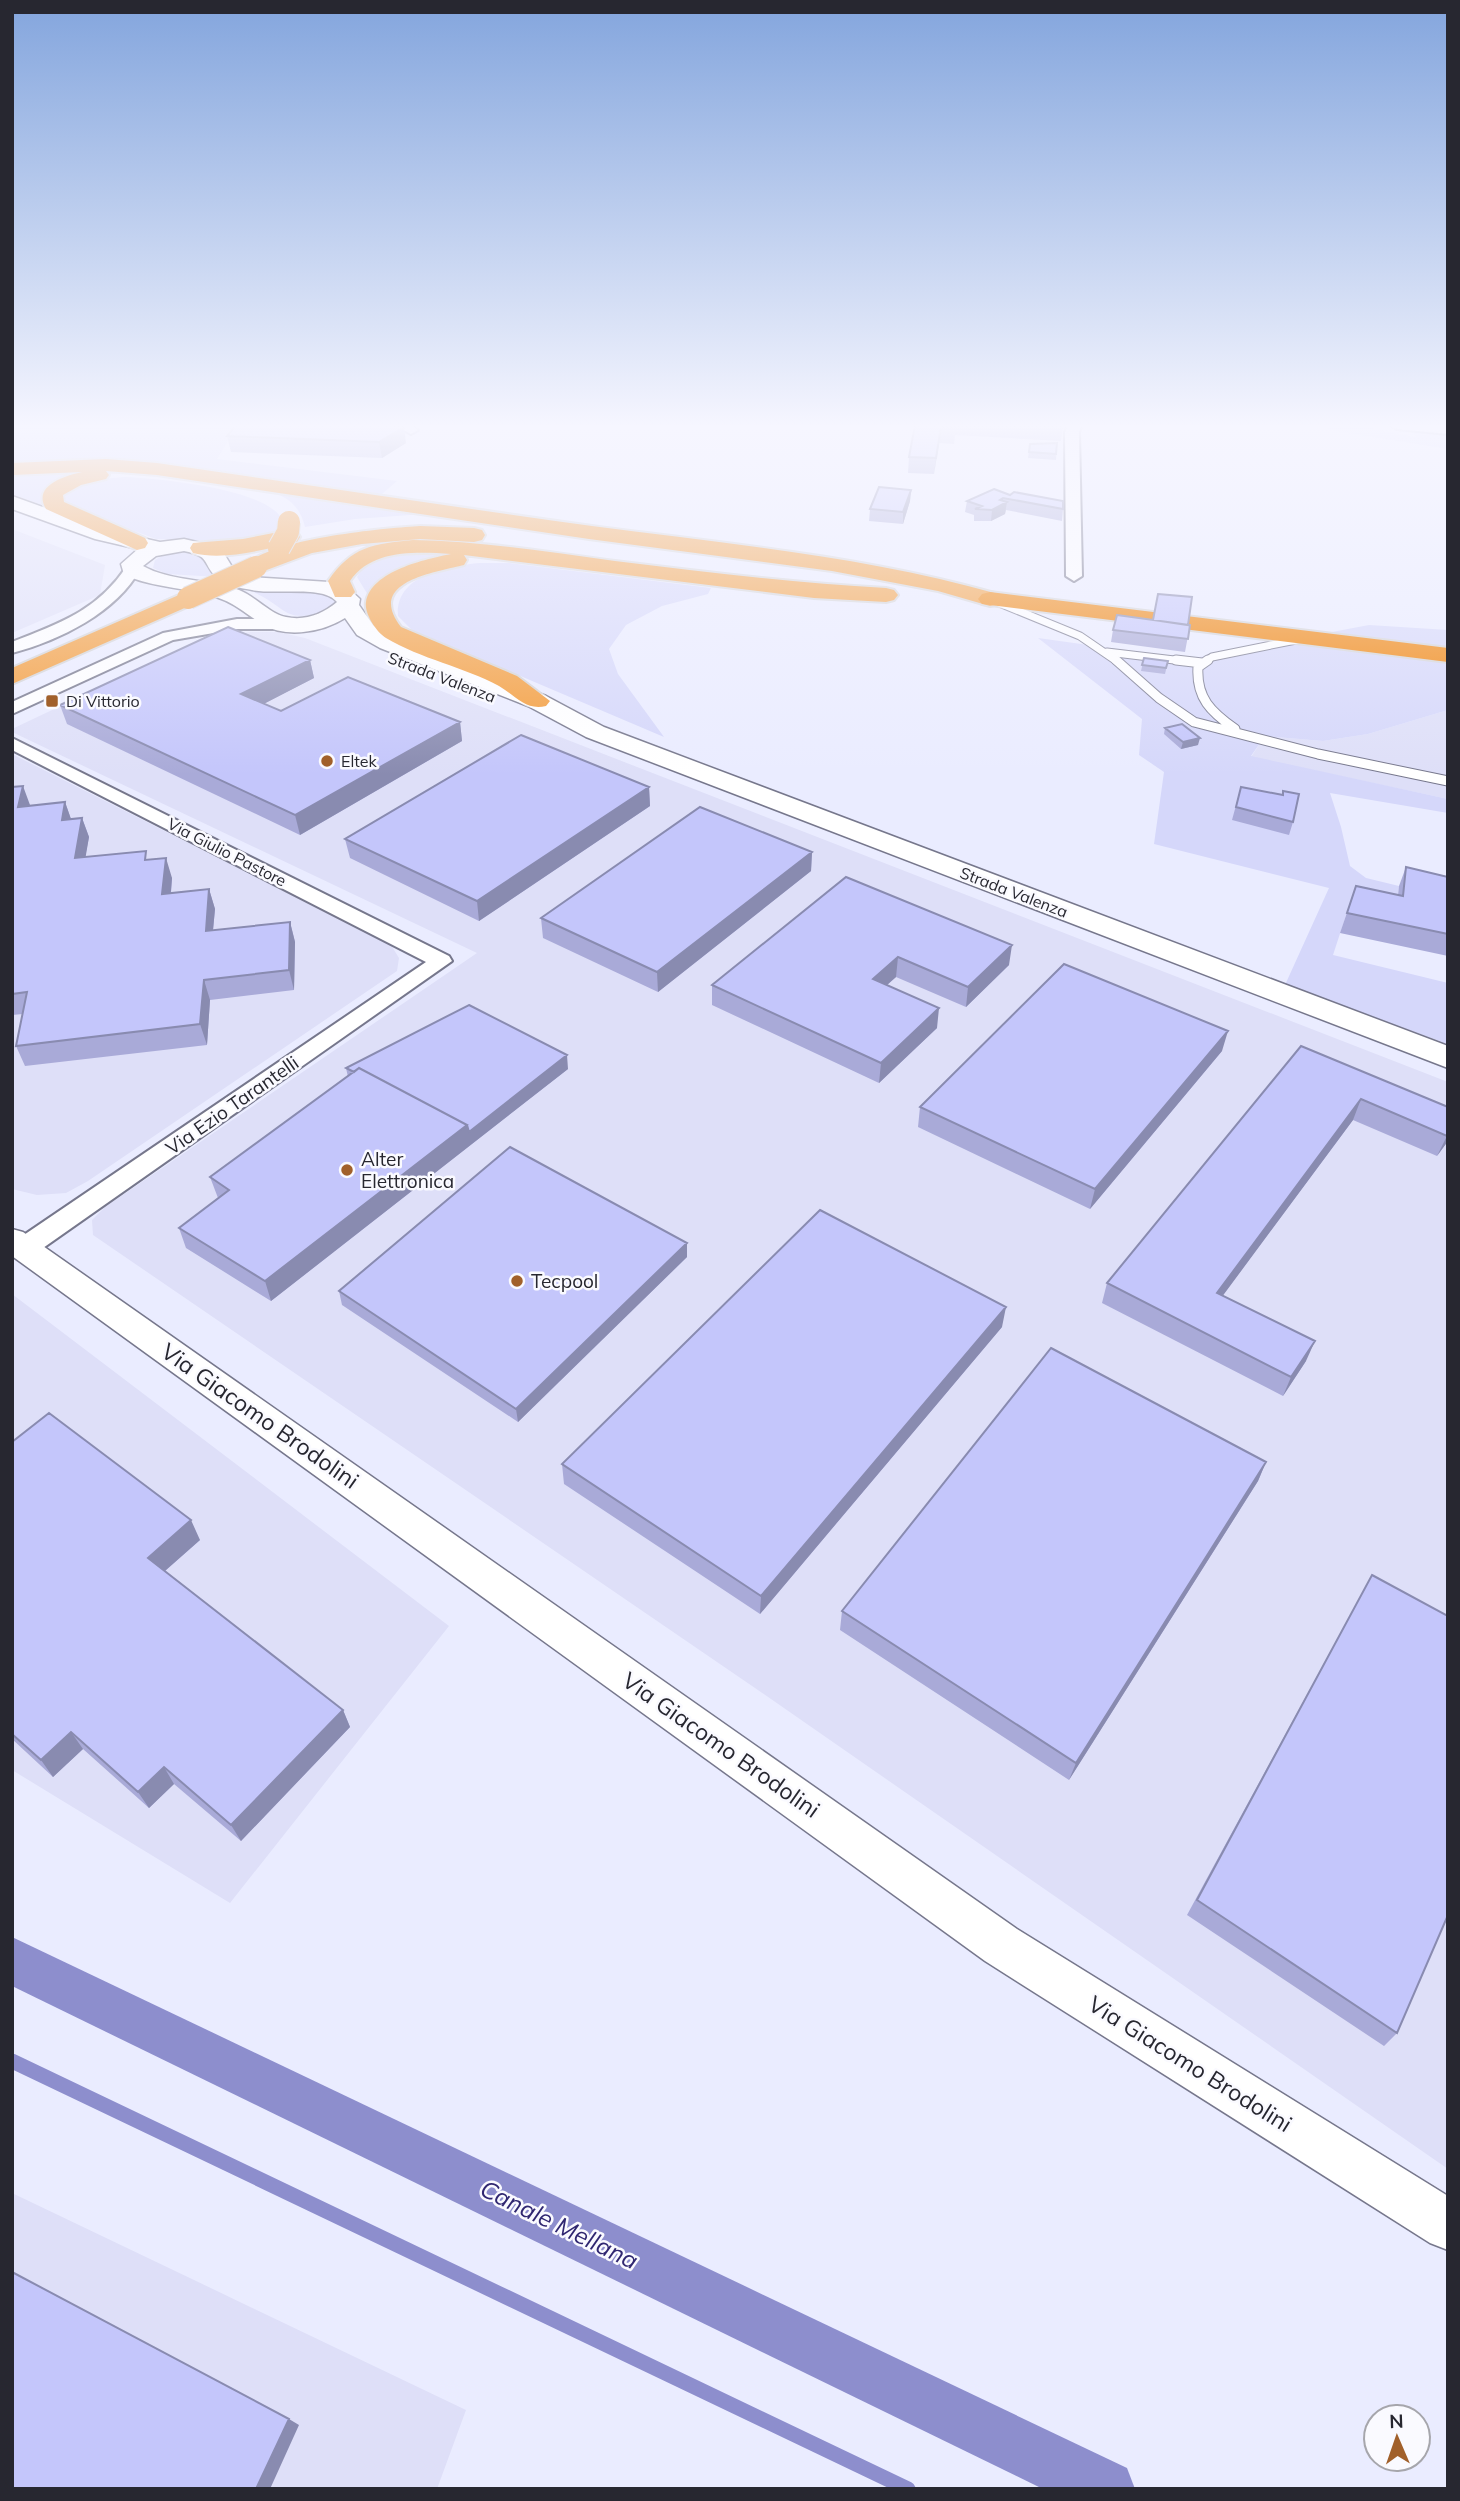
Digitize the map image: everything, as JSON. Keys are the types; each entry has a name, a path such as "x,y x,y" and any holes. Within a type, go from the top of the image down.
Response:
{"highway":[{"path":"108,542 134,559"},
{"path":"201,548 243,546 263,542"},
{"path":"259,565 283,542"},
{"path":"12,677 259,565 343,542"},
{"path":"526,542 1301,639 1448,653"},
{"path":"662,542 844,566 942,584 990,599"},
{"path":"345,599 339,581 342,572 350,564 378,552 398,548 451,548 612,567"},
{"path":"537,701 508,681 392,632 379,619 375,607 380,594 406,574 434,564 457,560 509,559 612,567 814,591 990,599"},
{"path":"12,660 111,620 179,602"},
{"path":"12,692 101,651 141,629 179,602"},
{"path":"1301,639 1448,665"}],"main road":[{"path":"86,542 134,559 167,547 201,548 212,554 226,575 239,580 268,587 329,588 345,599 323,621 305,625 278,624 248,602 223,592 194,583 138,575 134,559 111,542"},
{"name":"Strada Valenza","path":"345,599 365,630 388,643 537,701 581,725"},
{"name":"Strada Valenza","path":"305,625 337,633 373,651 524,709 581,725 1448,1059"}],"street":[{"path":"1074,542 1074,576"},
{"path":"12,649 73,622 118,594 128,581 134,559"},
{"path":"12,709 169,636 237,624 278,624"},
{"name":"Via Giulio Pastore","path":"12,744 441,961"},
{"name":"Via Ezio Tarantelli","path":"18,1244 441,961"},
{"name":"Via Giacomo Brodolini","path":"18,1244 1001,1945 1448,2225"}],"lane":[{"path":"990,599 1080,636 1107,652 1159,698 1194,722 1244,736 1448,781"},
{"path":"1244,736 1219,718 1203,701 1195,685 1198,667 1212,657 1301,639"},
{"path":"1107,652 1202,663"}],"shaded area":[{"path":"12,542 45,542 105,565 100,595 12,633"},
{"path":"182,551 204,556 211,571 219,577 167,574 153,568 155,560 165,554"},
{"path":"450,554 374,596 368,595 357,577 369,563 384,556"},
{"path":"480,563 509,563 711,588 708,594 662,606 626,625 609,649 618,674 664,737 412,630 398,616 399,602 414,582 439,570"},
{"path":"249,590 319,593 338,600 332,611 302,616 287,613"},
{"path":"1369,625 1448,630 1448,710 1368,734 1323,741 1265,736 1251,756 1448,799 1448,813 1330,793 1350,866 1366,878 1399,886 1396,916 1349,906 1333,955 1448,983 1448,1044 1285,985 1329,888 1154,844 1164,772 1139,755 1142,719 1038,638 1189,659"},
{"path":"250,632 278,632 305,638 1448,1082 1448,2169 755,1688 93,1235 92,1220 105,1207 477,953 12,732 12,729 200,640"},
{"path":"1448,710 1448,799 1251,757 1265,736 1323,741 1368,734"},
{"path":"12,754 391,945 399,958 397,971 88,1181 66,1193 37,1195 12,1189"},
{"path":"12,1294 449,1626 230,1903 12,1770"},
{"path":"12,2193 466,2410 437,2489 12,2489"}],"building":[{"path":"1158,594 1192,597 1188,625 1153,620"},
{"path":"1117,615 1190,625 1188,639 1113,630"},
{"path":"228,627 310,660 241,694 281,711 348,677 460,722 295,815 60,705"},
{"path":"1144,658 1168,661 1166,668 1142,665"},
{"path":"1182,724 1200,738 1183,742 1165,728"},
{"path":"521,735 649,787 477,901 345,839"},
{"path":"23,786 18,807 65,802 62,820 82,818 75,858 146,851 145,860 166,858 162,894 209,889 206,931 290,922 289,970 204,980 200,1024 16,1046 27,992 12,994 12,787"},
{"path":"1241,787 1283,795 1283,791 1299,794 1293,822 1236,807"},
{"path":"700,807 812,852 657,972 541,918"},
{"path":"1406,867 1448,877 1448,934 1347,913 1356,886 1403,896"},
{"path":"846,877 1012,945 968,987 898,957 873,979 939,1008 881,1063 712,985"},
{"path":"1064,964 1228,1031 1095,1189 920,1107"},
{"path":"469,1005 567,1055 469,1132 467,1125 359,1068 354,1072 346,1068"},
{"path":"1301,1046 1448,1107 1448,1134 1447,1136 1361,1099 1217,1293 1315,1341 1291,1377 1107,1283"},
{"path":"359,1068 467,1125 265,1281 179,1228 229,1190 210,1177"},
{"name":"Tecpool","path":"510,1147 687,1243 516,1409 339,1291"},
{"path":"820,1210 1006,1307 761,1596 562,1464"},
{"path":"1051,1348 1266,1462 1076,1763 842,1611"},
{"path":"49,1413 191,1520 148,1558 343,1710 231,1825 164,1767 138,1792 71,1732 41,1760 12,1734 12,1442"},
{"path":"1372,1575 1448,1616 1448,1915 1397,2033 1197,1900"},
{"path":"12,2272 289,2419 256,2489 12,2489"}],"waterway":[{"name":"Canale Mellana","path":"12,1961 1106,2489"},
{"path":"12,2061 908,2489"}],"place":[{"name":"Di Vittorio","path":"52,701"},
{"name":"Eltek","path":"327,761"},
{"name":"Alter Elettronica","path":"347,1170"},
{"name":"Tecpool","path":"517,1281"}]}
